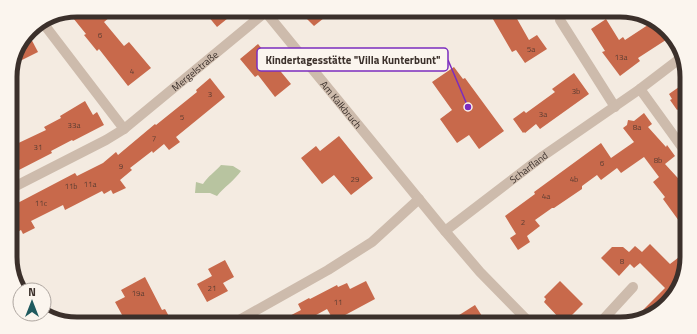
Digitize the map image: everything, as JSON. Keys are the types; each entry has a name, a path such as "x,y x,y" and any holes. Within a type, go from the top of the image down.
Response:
{"street":[{"name":"Mergelstraße","path":"17,185 106,140 124,129 259,17"},
{"name":"Am Kalkbruch","path":"271,17 445,231 480,272 524,317"},
{"path":"560,20 614,107"},
{"path":"45,26 124,129"},
{"name":"Scharfland","path":"445,231 543,156 640,89 677,60"},
{"path":"640,89 680,144"},
{"path":"244,317 328,270 372,242 419,199"},
{"path":"605,317 633,287"}],"green space":[{"path":"221,165 233,166 241,171 217,196 210,193 195,193 196,182 203,184"}],"building":[{"path":"73,17 110,17 104,22 124,46 129,42 151,68 128,86 99,49 97,51 84,35 86,34"},
{"path":"209,17 229,17 217,27"},
{"path":"306,17 325,17 314,26"},
{"path":"492,17 516,17 529,40 537,35 547,49 525,63 516,50 512,52"},
{"path":"606,19 619,40 623,37 625,40 649,24 657,29 667,39 638,58 640,61 620,76 602,52 605,51 591,29"},
{"path":"31,38 38,52 19,62 23,50"},
{"path":"258,44 291,84 275,97 258,75 255,77 240,59"},
{"path":"454,67 463,79 465,78 504,131 479,149 469,135 457,143 440,119 452,110 432,82"},
{"path":"574,73 589,94 540,129 536,124 523,133 513,119 524,111 526,113 555,92 552,89"},
{"path":"210,78 225,97 176,137 180,142 169,150 164,144 153,153 152,151 130,168 132,170 120,180 126,188 113,194 111,190 104,194 102,191 65,210 63,205 31,221 35,228 23,234 21,230 17,232 17,203 75,173 77,176 103,163 116,152 118,155 197,92 196,90"},
{"path":"680,86 680,110 677,110 670,100 672,99 669,94"},
{"path":"85,101 93,115 97,112 104,125 51,151 52,153 17,171 17,144 46,130 44,127 61,118 60,116"},
{"path":"644,113 652,124 648,127 666,147 667,145 675,156 665,164 680,180 680,222 663,199 665,197 653,182 659,177 644,157 621,173 617,168 601,180 597,175 582,186 582,189 535,220 540,226 527,236 530,242 518,250 510,238 516,234 505,216 535,194 534,192 601,143 611,158 634,142 623,128 627,125 628,120 634,121"},
{"path":"339,136 373,178 351,195 334,175 322,184 301,158 316,146 320,151"},
{"path":"650,244 670,264 680,257 679,269 668,294 657,305 639,314 665,288 640,263 634,268 630,264 619,276 601,258 612,247 623,247 629,252 635,246 642,252"},
{"path":"225,260 234,277 223,283 228,291 207,302 197,284 212,276 208,269"},
{"path":"145,277 162,310 165,309 169,317 123,317 115,302 125,297 121,290"},
{"path":"366,281 375,299 341,317 332,317 327,309 312,317 288,317 301,310 298,304 337,285 338,287 347,283 350,289"},
{"path":"560,281 583,304 570,317 558,317 544,302 546,299 544,297"},
{"path":"475,305 483,317 456,317"}],"place":[{"name":"Kindertagesstätte \"Villa Kunterbunt\"","path":"468,107"}]}
